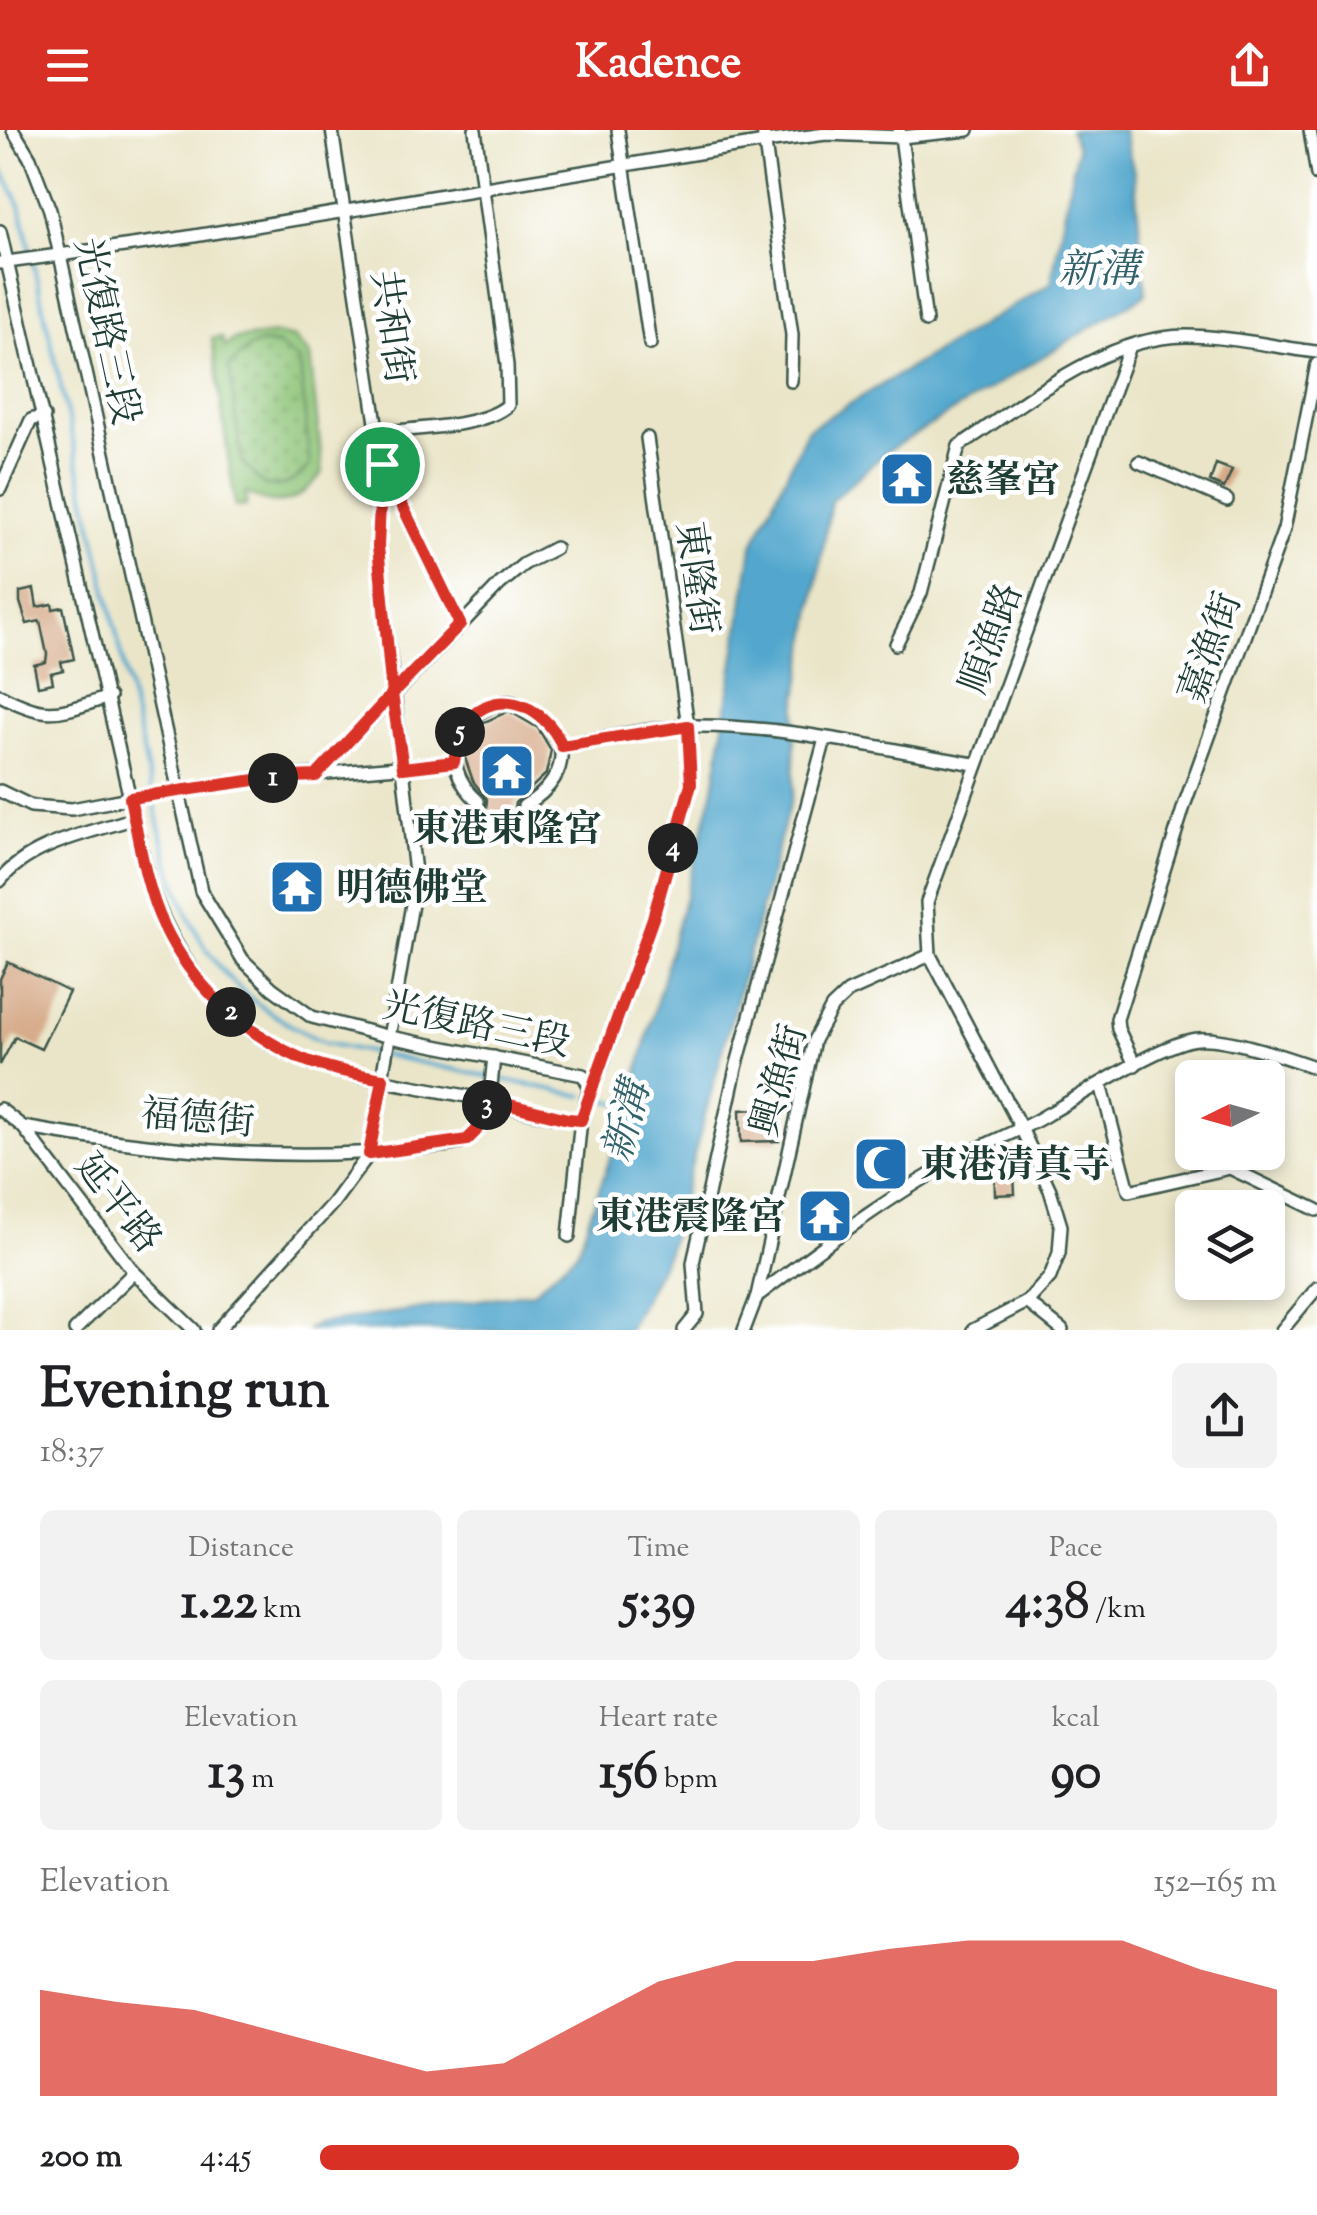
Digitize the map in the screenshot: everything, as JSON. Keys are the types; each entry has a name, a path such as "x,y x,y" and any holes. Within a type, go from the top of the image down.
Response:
{"street":[{"name":"光復路三段","path":"0,231 149,882 162,923 180,955 214,998 262,1039 303,1060 384,1073 568,1119 583,1116 590,1087 583,1076 389,1040 312,1017 272,988 244,960 200,891 50,210 30,158 13,130"},
{"name":"共和街","path":"332,130 382,464 378,546 403,768"},
{"path":"378,433 470,420 499,413 508,405 508,364 475,130"},
{"path":"618,130 650,344"},
{"path":"10,262 623,164 764,136 968,130"},
{"path":"1310,130 1317,175"},
{"path":"900,133 926,322"},
{"path":"764,136 792,335 791,381"},
{"path":"896,644 921,593 955,450 1087,364 1130,346 1183,336 1317,352"},
{"name":"順漁路","path":"930,955 926,902 1130,346"},
{"name":"嘉漁街","path":"1135,1065 1117,1019 1138,945 1284,529 1317,364"},
{"path":"0,489 31,420 44,416"},
{"name":"東隆街","path":"590,1087 600,1071 653,918 691,784 688,726 646,438"},
{"path":"1139,462 1228,500"},
{"path":"382,464 460,624"},
{"path":"316,776 460,624 524,564 555,548"},
{"path":"0,695 33,712 47,713 109,697"},
{"path":"510,701 544,716 562,746 551,786 524,806 518,838 475,828 478,802 460,780 454,762 460,732 473,714 490,704 510,701"},
{"path":"562,746 688,726 719,727 825,739 975,764"},
{"path":"684,1330 698,1314 693,1263 736,1068 825,739"},
{"path":"0,791 31,806 54,810 269,778 454,762"},
{"path":"218,1330 334,1203 369,1154 416,881 403,768"},
{"path":"0,881 11,866 36,850 134,818"},
{"path":"930,955 1022,1130 1050,1190 1061,1226 1060,1253 1050,1277 1027,1302 973,1330"},
{"name":"興漁街","path":"744,1330 757,1296 814,1040 832,1007 848,992 930,955"},
{"path":"757,1296 860,1219 973,1151 1022,1130 1181,1043 1206,1039 1317,1068"},
{"path":"489,1100 494,1057"},
{"path":"1101,1084 1129,1191 1230,1168 1317,1210"},
{"name":"福德街","path":"22,1127 71,1136 244,1153 369,1154 467,1140 476,1131 489,1100"},
{"name":"延平路","path":"0,1109 22,1127 134,1272 194,1330"},
{"path":"569,1236 583,1116"},
{"path":"76,1330 134,1272"},
{"path":"1282,1330 1317,1288"},
{"path":"1027,1302 1062,1330"}],"green space":[{"path":"276,334 294,338 310,355 323,472 289,501 269,502 246,493 246,506 235,507 212,338 222,337 225,347 234,339","holes":["262,343 278,345 300,362 310,465 290,482 265,486 242,463 229,366 250,347"]},
{"path":"262,343 278,345 300,362 310,465 290,482 272,486 265,486 242,463 229,366 250,347"}],"water":[{"name":"新溝","path":"1070,130 1123,130 1134,172 1146,294 886,452 831,501 796,709 793,792 668,1251 628,1330 306,1330 317,1324 533,1292 577,1252 629,1105 714,788 752,547 808,429 1051,283 1077,148"}],"building":[{"path":"1216,464 1232,470 1224,488 1210,482"},
{"path":"34,589 37,607 63,607 74,659 61,662 63,670 51,673 53,683 38,686 34,665 46,662 47,654 40,621 27,624 20,602 20,592"},
{"name":"東港東隆宮","path":"509,711 538,728 551,750 546,774 515,803 511,826 485,821 487,799 473,781 464,755 472,732"},
{"path":"8,962 69,992 41,1049 15,1037 0,1065 0,979"},
{"path":"778,1108 779,1141 741,1142 740,1110"},
{"path":"994,1155 1013,1155 1015,1194 995,1195"},
{"name":"東港震隆宮","path":"820,1201 840,1220 828,1231 810,1212"}],"waterway":[{"path":"0,166 20,205 164,845 187,914 202,941 218,966 262,1007 325,1043 583,1096"},
{"path":"592,1097 632,1106"}],"place":[{"name":"慈峯宮","path":"907,479"},
{"name":"東港東隆宮","path":"507,771"},
{"name":"明德佛堂","path":"297,887"},
{"name":"東港清真寺","path":"881,1164"},
{"name":"東港震隆宮","path":"825,1216"}],"route":[{"path":"382,464 378,546 392,694 316,776 269,778 130,798 162,923 180,955 214,998 262,1039 303,1060 383,1079 369,1154 467,1140 476,1131 489,1100 581,1120 653,918 691,784 688,726 562,746 544,716 510,701 490,704 473,714 460,732 454,762 403,768 392,694 460,624 382,464"}]}
